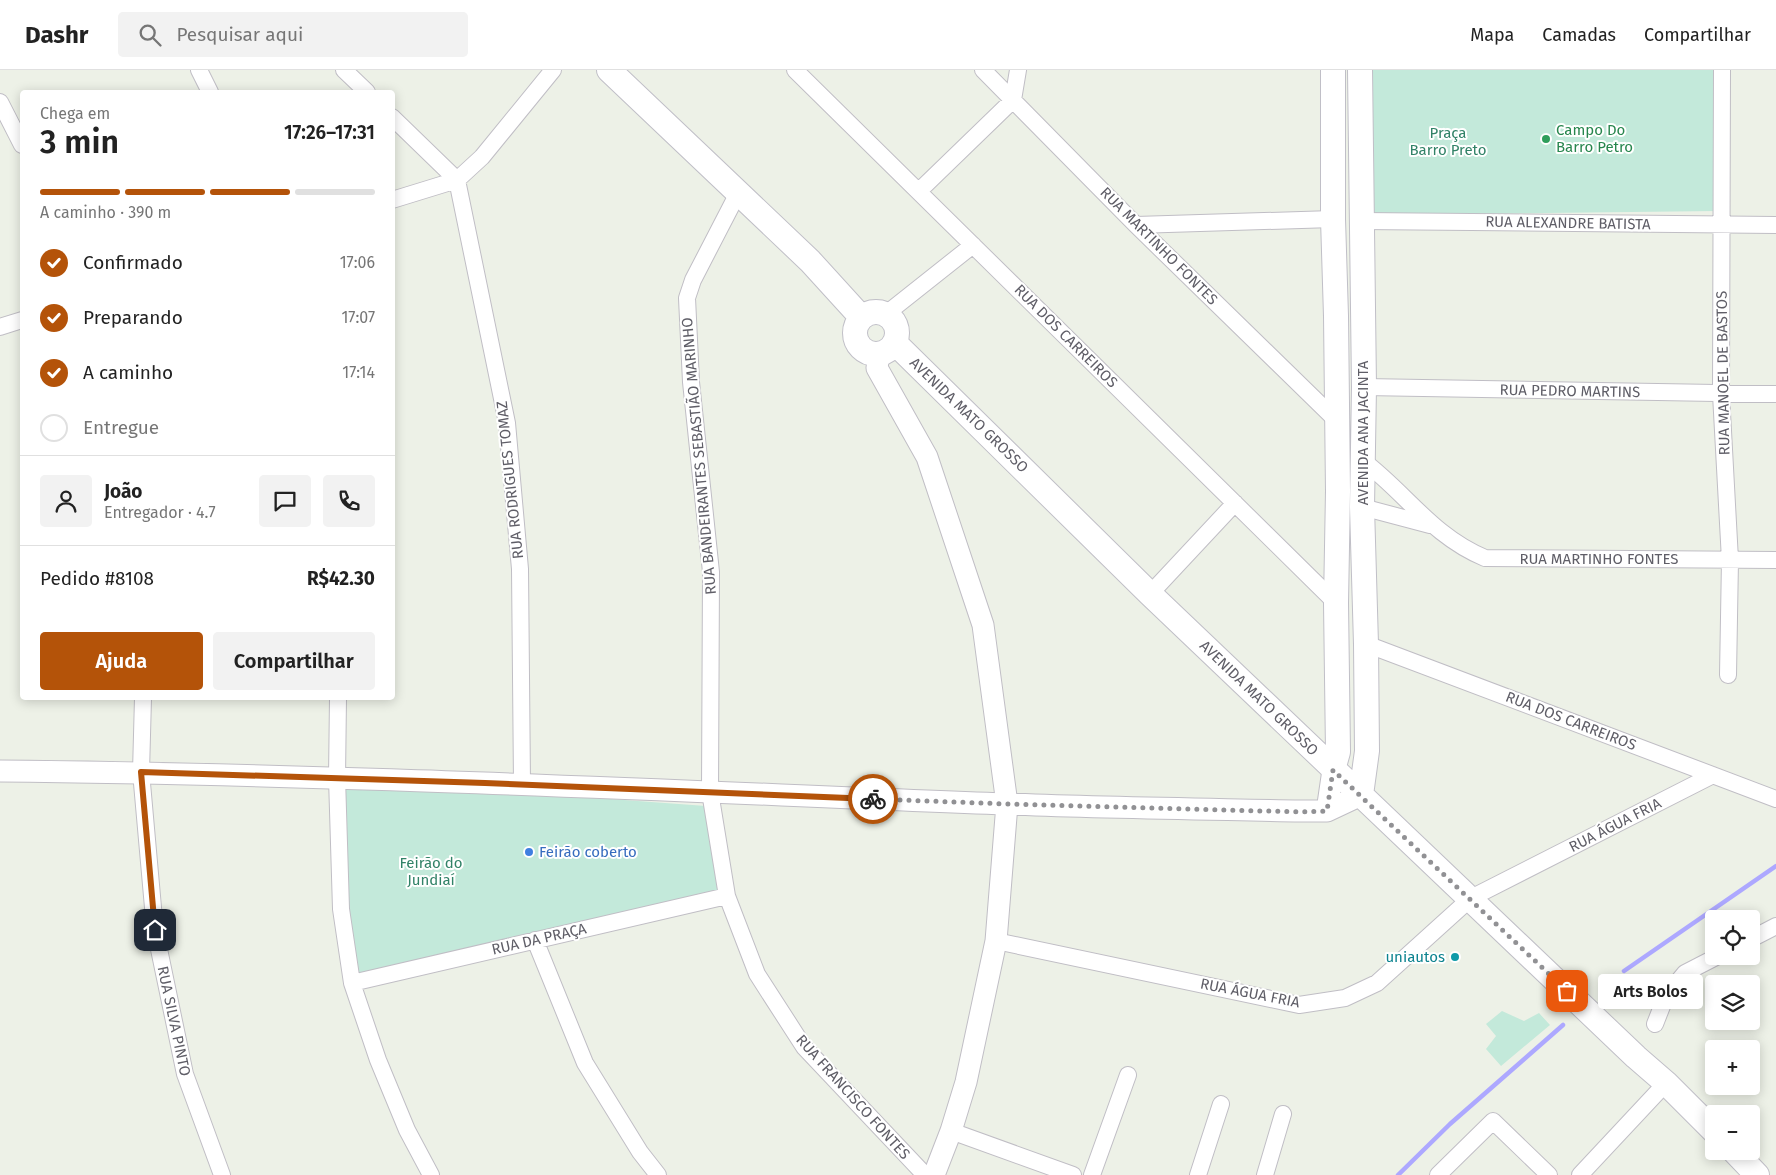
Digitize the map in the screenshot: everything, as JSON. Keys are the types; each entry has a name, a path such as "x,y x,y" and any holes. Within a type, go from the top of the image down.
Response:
{"main road":[{"path":"609,70 810,261 861,317"},
{"name":"AVENIDA ANA JACINTA","path":"1333,70 1332,219 1336,316 1338,491 1336,603 1338,752 1333,770"},
{"name":"AVENIDA ANA JACINTA","path":"1360,70 1364,387 1362,507 1367,678 1367,751 1361,795"},
{"path":"873,311 886,314 896,324 898,337 887,349 866,352 857,342 855,329 861,317 873,311"},
{"path":"1336,316 1363,318"},
{"name":"AVENIDA MATO GROSSO","path":"887,349 1150,594 1705,1122"},
{"path":"1336,677 1367,678"},
{"path":"1743,1160 1757,1174"}],"street":[{"path":"198,70 209,90"},
{"path":"344,70 365,90"},
{"path":"395,199 457,180 482,157 553,70"},
{"name":"RUA DOS CARREIROS","path":"795,70 1336,603"},
{"name":"RUA MARTINHO FONTES","path":"983,70 1136,225 1337,421"},
{"path":"919,191 1013,100 1018,70"},
{"name":"RUA MANOEL DE BASTOS","path":"1722,70 1721,394 1730,560 1728,675"},
{"path":"0,102 20,141"},
{"path":"395,120 457,180"},
{"name":"RUA RODRIGUES TOMAZ","path":"457,180 506,423 520,569 522,784"},
{"name":"RUA BANDEIRANTES SEBASTIÃO MARINHO","path":"710,792 711,572 691,382 687,298 693,280 738,192"},
{"path":"1136,225 1332,219"},
{"name":"RUA ALEXANDRE BATISTA","path":"1361,221 1776,225"},
{"path":"886,314 974,245"},
{"path":"0,327 20,321"},
{"path":"887,349 877,368 926,457 983,625 1007,804 996,941 966,1082 934,1175"},
{"name":"RUA PEDRO MARTINS","path":"1364,387 1776,394"},
{"name":"RUA MARTINHO FONTES","path":"1362,460 1432,526 1465,550 1485,558 1776,560"},
{"path":"1150,594 1235,503"},
{"name":"RUA MARTINHO FONTES","path":"1362,507 1432,526"},
{"name":"RUA DOS CARREIROS","path":"1366,644 1776,799"},
{"name":"RUA SILVA PINTO","path":"143,700 141,772 155,930 185,1074 222,1175"},
{"path":"338,700 337,778 340,909 352,983 378,1060 407,1130 431,1175"},
{"path":"1327,811 1333,770"},
{"path":"0,771 141,772 337,778 1007,804 1301,812 1327,811 1361,795"},
{"name":"RUA ÁGUA FRIA","path":"996,941 1299,1005 1345,998 1377,983 1471,898 1713,775"},
{"name":"RUA FRANCISCO FONTES","path":"710,792 726,896 757,974 804,1047 925,1175"},
{"name":"RUA DA PRAÇA","path":"352,983 726,896"},
{"path":"1760,934 1776,926"},
{"path":"535,940 585,1062 640,1152 658,1175"},
{"path":"1655,1024 1666,996 1685,973 1705,963"},
{"path":"1092,1175 1128,1074"},
{"path":"1580,1175 1666,1083"},
{"path":"1198,1175 1221,1104"},
{"path":"1265,1175 1283,1114"},
{"path":"1438,1175 1493,1120 1549,1175"},
{"path":"950,1131 1073,1175"}],"green space":[{"name":"Campo Do Barro Petro","path":"1367,70 1715,70 1717,211 1362,215"},
{"name":"Feirão do Jundiaí","path":"336,779 706,806 725,893 355,977"},
{"path":"1502,1011 1524,1021 1539,1013 1550,1025 1501,1066 1486,1049 1496,1036 1486,1024"}],"waterway":[{"path":"1624,971 1776,866"},
{"path":"1398,1175 1450,1124 1563,1025"}],"way so far":[{"path":"873,799 1301,812 1327,811 1333,770 1471,898 1567,991"}],"place":[{"name":"Campo Do Barro Petro","path":"1546,139"},
{"name":"Feirão coberto","path":"529,852"},
{"name":"uniautos","path":"1455,957"},
{"name":"Arts Bolos","path":"1567,991"}],"route":[{"path":"155,930 141,772 485,783 873,799"}],"park label":[{"name":"Praça Barro Preto","path":"1448,142"}]}
